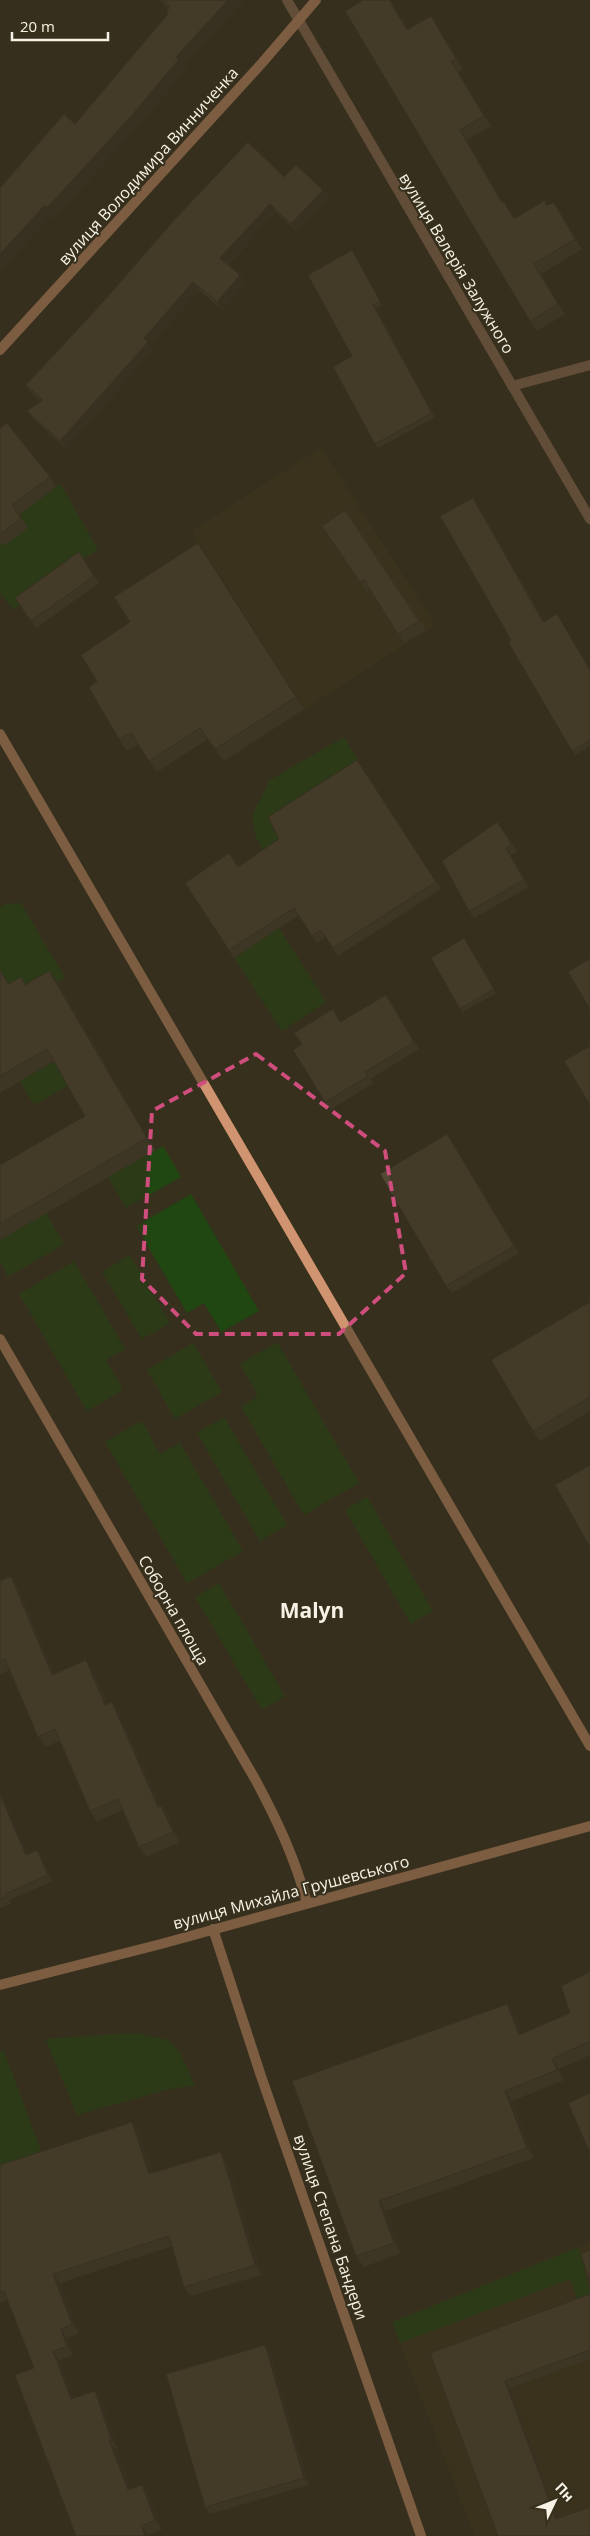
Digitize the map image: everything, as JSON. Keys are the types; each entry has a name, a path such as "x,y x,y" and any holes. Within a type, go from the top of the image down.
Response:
{"street":[{"name":"вулиця Валерія Залужного","path":"286,0 590,519"},
{"name":"вулиця Володимира Винниченка","path":"0,350 316,0"},
{"path":"512,386 590,365"},
{"path":"0,734 590,1746"},
{"name":"Соборна площа","path":"0,1339 259,1786 285,1836 307,1903"},
{"name":"вулиця Михайла Грушевського","path":"0,1985 590,1826"},
{"name":"вулиця Степана Бандери","path":"213,1928 261,2076 421,2536"}],"highlighted area":[{"path":"256,1054 385,1151 406,1273 339,1334 196,1334 142,1279 152,1111"}],"shaded area":[{"path":"321,448 435,625 304,709 192,531"},
{"path":"590,2243 590,2536 475,2536 392,2322"}],"green space":[{"path":"60,484 98,549 13,610 0,592 0,541 4,545 19,515"},
{"path":"344,737 362,767 274,824 284,847 266,859 255,834 252,815 270,780"},
{"path":"21,903 65,978 33,997 0,986 0,907 5,904"},
{"path":"279,928 326,1002 282,1031 234,958"},
{"path":"55,1061 69,1085 34,1105 20,1081"},
{"path":"163,1146 181,1177 126,1208 108,1177"},
{"path":"191,1194 259,1311 221,1332 204,1303 187,1313 136,1226"},
{"path":"46,1213 64,1244 8,1277 0,1262 0,1240"},
{"path":"130,1255 170,1323 142,1339 102,1272"},
{"path":"74,1261 125,1349 106,1360 123,1390 87,1411 19,1294"},
{"path":"277,1342 359,1483 304,1515 241,1407 258,1396 240,1364"},
{"path":"193,1343 222,1392 175,1419 147,1370"},
{"path":"224,1417 287,1525 260,1541 197,1433"},
{"path":"142,1421 160,1454 180,1443 243,1551 187,1583 105,1442"},
{"path":"367,1497 433,1611 411,1624 345,1510"},
{"path":"219,1583 285,1696 262,1710 195,1597"},
{"path":"137,2033 169,2040 180,2053 195,2085 166,2090 77,2115 46,2040"},
{"path":"4,2051 43,2156 0,2169 0,2052"},
{"path":"579,2247 590,2293 590,2303 579,2307 571,2279 400,2343 392,2322"}],"building":[{"path":"163,0 228,0 176,57 179,59 133,114 47,208 45,205 0,254 0,188 64,114 75,124 168,14 166,12 170,7"},
{"path":"363,0 389,0 407,30 431,16 456,59 451,61 484,116 460,130 502,203 504,202 514,219 545,200 546,205 554,203 575,239 534,264 558,304 530,321 345,11"},
{"path":"248,142 284,177 296,165 323,190 291,224 270,204 220,258 240,275 217,302 193,282 144,338 148,342 60,441 27,411 43,400 26,385 103,302 175,219"},
{"path":"352,250 380,301 373,305 432,413 375,444 333,367 352,356 308,275"},
{"path":"7,423 50,477 12,505 21,518 0,534 0,428"},
{"path":"473,498 543,622 557,614 590,670 590,740 572,751 508,642 511,640 440,516"},
{"path":"345,510 419,621 398,634 364,580 360,582 322,526"},
{"path":"198,543 296,697 215,749 200,728 149,761 131,733 119,739 89,688 97,681 81,655 130,622 114,597"},
{"path":"79,552 94,576 31,621 15,598"},
{"path":"357,760 436,882 333,948 321,930 312,936 294,908 229,950 185,883 229,853 238,867 279,839 268,817"},
{"path":"497,822 512,844 506,848 524,880 469,911 442,861"},
{"path":"464,938 494,989 460,1009 431,958"},
{"path":"590,959 590,1009 568,972"},
{"path":"0,970 8,984 21,977 25,985 49,971 147,1138 0,1224 0,1165 85,1116 47,1049 0,1076"},
{"path":"386,995 414,1042 365,1072 368,1076 325,1102 293,1050 302,1044 294,1033 333,1009 340,1022"},
{"path":"590,1046 590,1105 564,1061"},
{"path":"447,1134 514,1246 446,1286 380,1174"},
{"path":"590,1302 590,1397 533,1431 491,1360"},
{"path":"590,1465 590,1547 555,1485"},
{"path":"11,1576 52,1675 86,1660 105,1705 112,1702 158,1807 161,1806 173,1832 139,1847 118,1799 90,1811 55,1729 38,1737 5,1659 0,1662 0,1581"},
{"path":"0,1795 26,1855 37,1850 48,1875 5,1894 6,1897 0,1899"},
{"path":"590,1972 590,2041 552,2059 557,2070 505,2091 527,2148 379,2201 394,2243 356,2256 292,2081 507,2004 519,2035 570,2013 561,1986"},
{"path":"590,2093 590,2153 568,2103"},
{"path":"132,2122 149,2174 221,2152 255,2265 184,2287 169,2236 53,2274 72,2324 61,2329 67,2346 53,2351 71,2399 95,2391 111,2439 109,2440 128,2490 142,2485 155,2520 141,2526 145,2536 76,2536 15,2375 34,2368 4,2291 0,2292 0,2165"},
{"path":"590,2250 590,2282 581,2254"},
{"path":"590,2294 590,2350 505,2381 556,2519 590,2507 590,2536 498,2536 430,2353"},
{"path":"265,2345 304,2478 205,2507 166,2374"}],"district":[{"name":"Malyn","path":"312,1610"}]}
